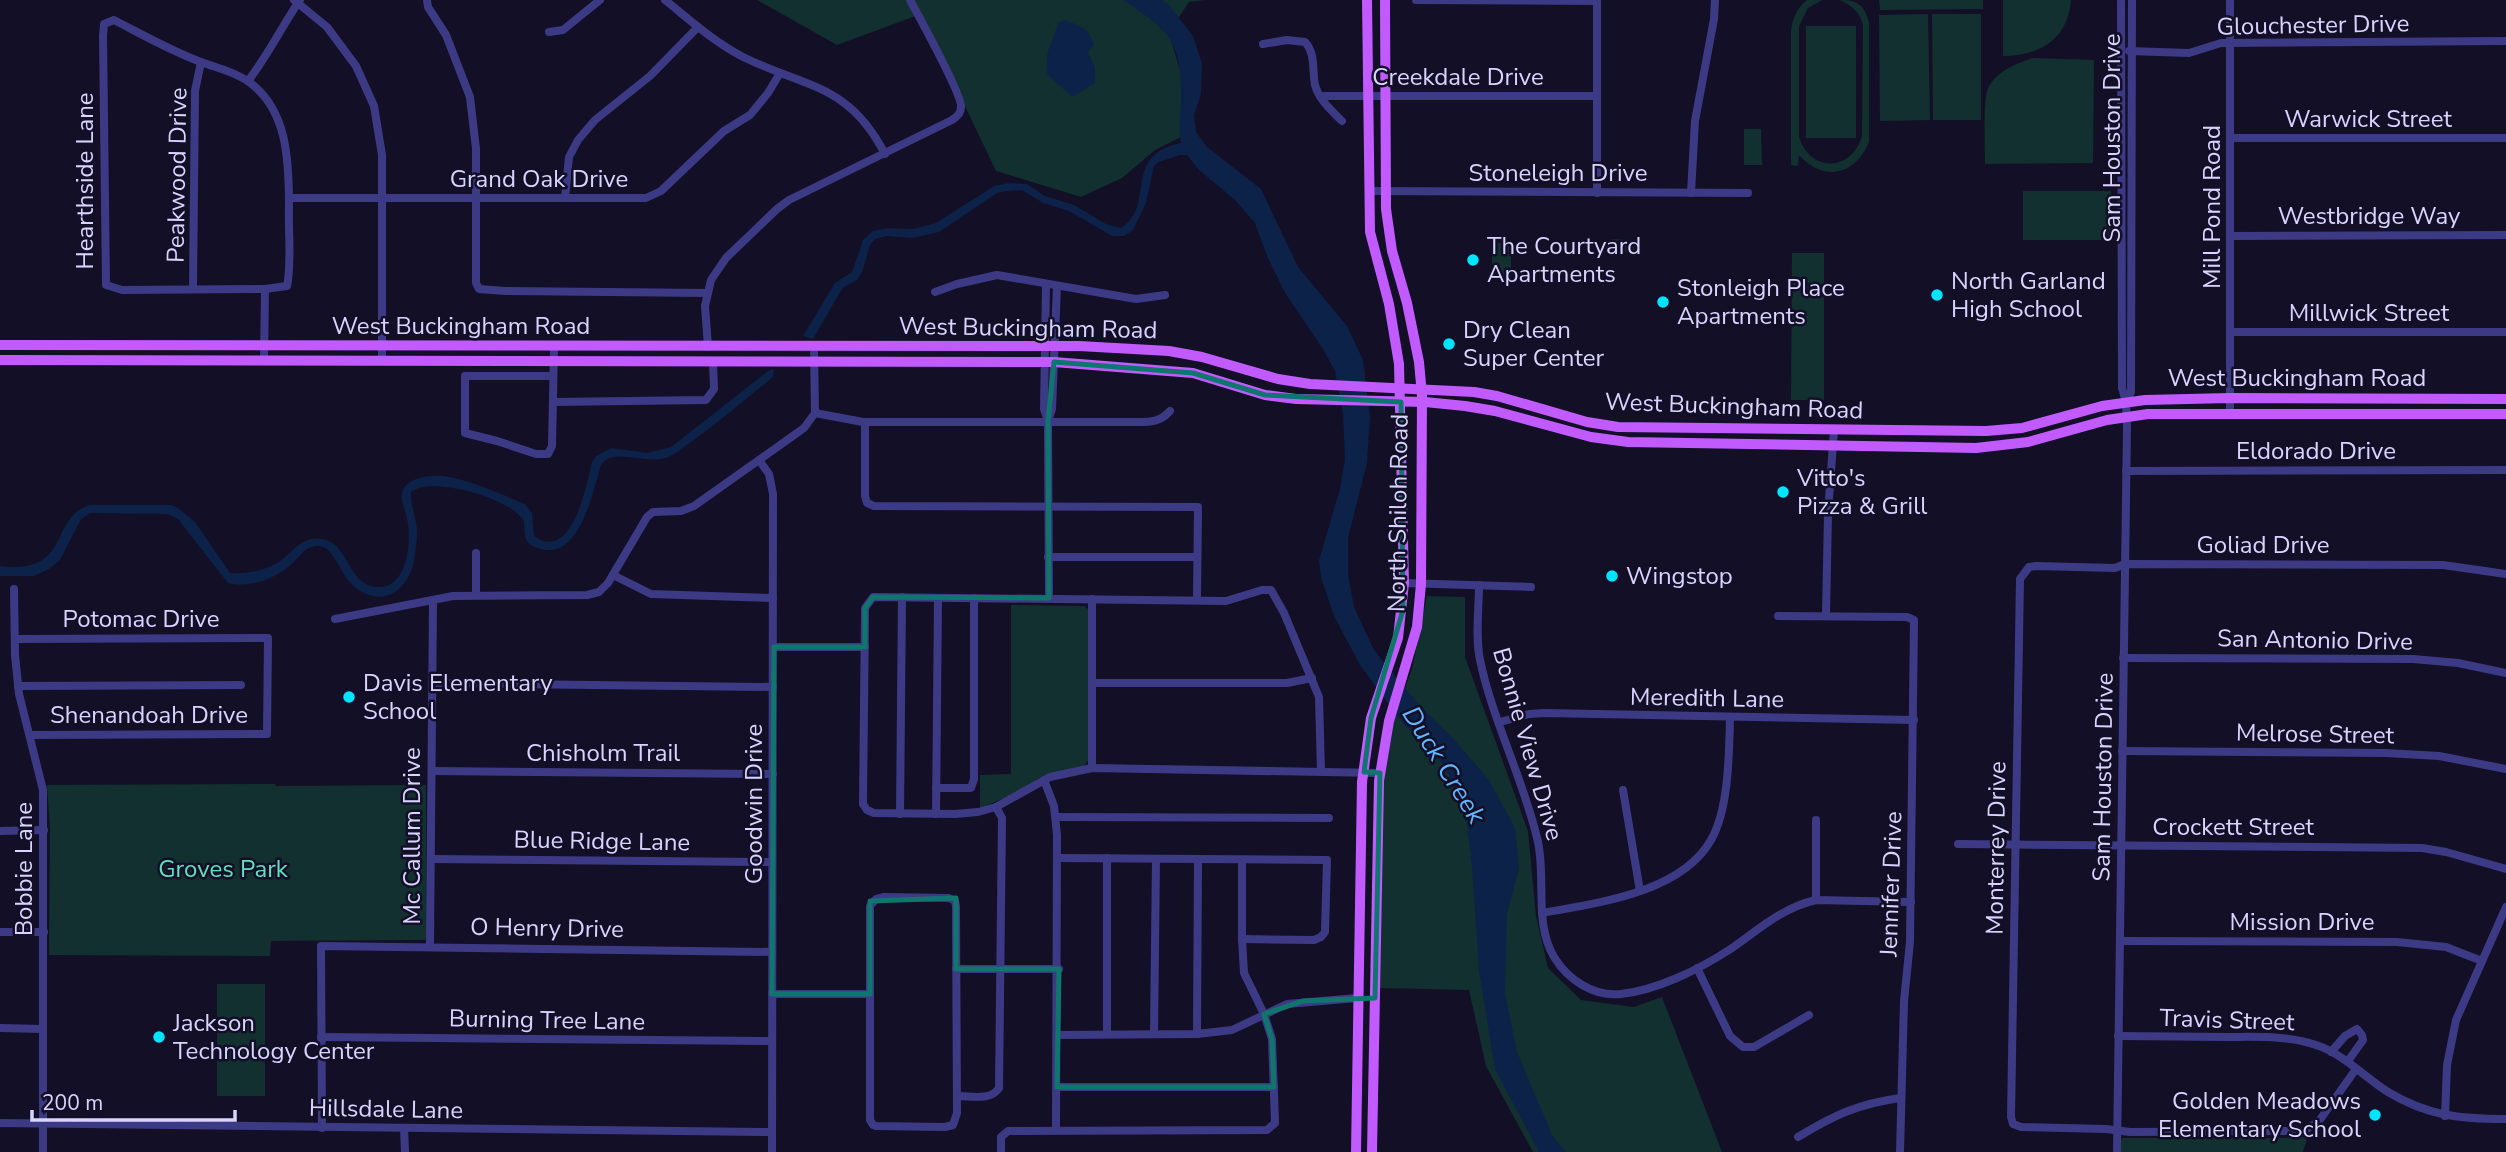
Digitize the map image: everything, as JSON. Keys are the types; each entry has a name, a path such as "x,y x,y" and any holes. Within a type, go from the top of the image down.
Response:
{"main road":[{"name":"North Shiloh Road","path":"1356,1152 1357,998 1364,772 1371,718 1395,646 1403,610 1404,583 1401,388 1397,346 1370,232 1367,0"},
{"name":"North Shiloh Road","path":"1372,1152 1377,814 1380,773 1389,721 1412,648 1421,584 1422,402 1417,343 1388,232 1385,0"},
{"name":"West Buckingham Road","path":"0,345 1049,347 1170,351 1202,357 1278,379 1328,385 1474,392 1587,422 1618,427 1688,429 1950,432 2006,430 2037,425 2126,402 2230,398 2506,399"},
{"path":"56,345 56,360"},
{"path":"136,346 136,361"},
{"path":"708,347 713,362"},
{"name":"West Buckingham Road","path":"0,360 1049,362 1193,373 1265,396 1465,406 1611,441 1688,443 2000,446 2126,416 2174,413 2506,414"},
{"path":"1533,422 1538,408"},
{"path":"2037,425 2038,439"},
{"path":"1688,429 1688,443"},
{"path":"1950,432 1950,447"},
{"path":"1371,718 1389,721"},
{"path":"1357,998 1375,998"}],"street":[{"path":"427,0 428,7 446,35 470,97 476,149 476,283 480,289 707,293"},
{"path":"549,32 562,30 600,0"},
{"path":"665,0 698,27 742,56 840,97 866,122 885,154"},
{"path":"708,347 705,306 711,280 726,258 776,209 789,200 952,120 960,111 961,105 953,85 911,0"},
{"path":"1416,0 1597,1 1597,192"},
{"path":"1691,192 1692,139 1714,19 1715,0"},
{"name":"Sam Houston Drive","path":"2117,1152 2126,471 2126,402 2122,388 2122,0"},
{"name":"Sam Houston Drive","path":"2126,402 2131,392 2132,0"},
{"name":"Mill Pond Road","path":"2230,413 2231,0"},
{"path":"248,80 263,61 298,1 327,27 356,66 366,85 374,106 379,132 382,200 382,360"},
{"name":"Hearthside Lane","path":"201,62 114,20 104,24 106,285 122,290 265,289 287,286 289,198"},
{"path":"565,198 569,157 578,140 595,120 650,76 698,27"},
{"path":"1263,44 1287,40 1305,42 1311,49 1315,85 1320,96 1342,121"},
{"name":"Glouchester Drive","path":"2122,51 2189,53 2210,45 2231,44 2506,41"},
{"path":"201,62 228,70 248,80 266,100 281,124 288,168 289,198"},
{"name":"Peakwood Drive","path":"193,288 195,92 201,62"},
{"name":"Grand Oak Drive","path":"289,198 646,198 661,191 724,131 750,116 780,73"},
{"name":"Creekdale Drive","path":"1320,96 1596,96"},
{"name":"Warwick Street","path":"2231,138 2506,138"},
{"name":"Stoneleigh Drive","path":"1369,191 1748,193"},
{"path":"2122,212 2132,212"},
{"path":"2122,232 2131,231"},
{"name":"Westbridge Way","path":"2232,236 2506,235"},
{"path":"935,292 998,275 1136,299 1165,295"},
{"path":"1046,284 1052,409 1048,421 1049,598"},
{"path":"1049,347 1057,286"},
{"path":"264,361 265,289"},
{"name":"Millwick Street","path":"2232,332 2506,332"},
{"path":"553,376 465,376 465,433 536,454 548,454 551,451 554,347"},
{"path":"335,619 453,596 587,595 599,592 613,575 647,517 653,512 694,506 804,428 815,413 814,347"},
{"path":"553,402 706,401 714,389 713,362"},
{"path":"815,413 865,422 1156,421 1170,411"},
{"path":"865,422 865,496 867,503 874,506 1198,507 1197,599"},
{"path":"1779,616 1826,616 1828,513 1834,430"},
{"name":"Goodwin Drive","path":"759,460 772,483 772,1152"},
{"name":"Eldorado Drive","path":"2126,471 2506,470"},
{"path":"476,553 476,596"},
{"path":"1048,557 1197,557"},
{"name":"Goliad Drive","path":"2023,573 2036,566 2115,568 2125,564 2443,565 2506,574"},
{"name":"Monterrey Drive","path":"2023,573 2020,579 2011,1117 2013,1124 2021,1127 2117,1131"},
{"path":"613,575 651,594 773,597"},
{"path":"1404,583 1531,587"},
{"name":"Bonnie View Drive","path":"1479,585 1480,659 1538,845 1546,939 1555,959 1570,976 1597,992 1629,993 1697,968 1788,909 1816,901 1911,902"},
{"name":"Bobbie Lane","path":"14,589 18,686 43,790 43,1152"},
{"path":"1321,772 1319,697 1284,613 1271,590 1262,590 1226,601 873,597 865,608 863,804 867,810 874,813 978,812 996,807 1044,780 1092,768 1321,772 1364,772 1380,773"},
{"path":"900,814 902,597"},
{"path":"936,814 938,598"},
{"path":"936,788 971,788 974,779 974,598"},
{"path":"1092,598 1092,768"},
{"name":"Mc Callum Drive","path":"430,946 433,600"},
{"name":"Jennifer Drive","path":"1826,616 1907,617 1912,619 1915,625 1911,902 1900,1097 1900,1152"},
{"name":"Potomac Drive","path":"15,639 268,638 267,734"},
{"path":"774,647 865,647"},
{"name":"San Antonio Drive","path":"2123,658 2413,659 2458,663 2506,673"},
{"path":"1092,683 1287,684 1312,678"},
{"path":"432,682 773,687"},
{"path":"18,686 241,685"},
{"name":"Meredith Lane","path":"1500,722 1529,714 1545,713 1914,720"},
{"path":"1542,913 1615,899 1640,891 1675,874 1702,853 1713,838 1722,804 1728,763 1730,718"},
{"name":"Shenandoah Drive","path":"30,735 267,734"},
{"name":"Melrose Street","path":"2122,751 2386,753 2439,756 2506,769"},
{"name":"Chisholm Trail","path":"432,771 773,774"},
{"path":"1044,780 1057,817 1059,969 1056,1130"},
{"path":"1623,790 1640,891"},
{"path":"957,1096 991,1096 997,1093 999,1088 1002,818 996,807"},
{"path":"1057,817 1329,818"},
{"path":"1816,820 1816,901"},
{"path":"0,831 44,831"},
{"name":"Crockett Street","path":"1958,844 2422,848 2506,869"},
{"path":"1058,858 1327,860 1325,932 1321,937 1314,940 1242,939"},
{"path":"1107,858 1107,1033"},
{"name":"Blue Ridge Lane","path":"431,859 772,862"},
{"path":"1154,1033 1156,859"},
{"path":"1197,1034 1198,859"},
{"path":"1001,1152 1001,1137 1008,1131 1267,1130 1275,1123 1272,1039 1264,1014 1244,973 1242,860"},
{"path":"950,898 955,901 957,1113 953,1125 873,1125 870,1120 870,994 870,906 876,899 950,898"},
{"path":"2445,1116 2451,1041 2456,1020 2506,907"},
{"path":"0,932 44,932"},
{"name":"Mission Drive","path":"2120,941 2397,942 2446,947 2482,961"},
{"name":"O Henry Drive","path":"321,1037 321,946 772,952"},
{"path":"1697,968 1730,1036 1743,1047 1754,1047 1809,1015"},
{"path":"956,969 1059,969"},
{"path":"772,994 870,994"},
{"path":"1057,1035 1197,1034 1232,1030 1287,1004 1357,998"},
{"path":"0,1028 43,1029"},
{"path":"2331,1052 2345,1036 2357,1029 2363,1040 2347,1061"},
{"name":"Travis Street","path":"2118,1036 2274,1037 2300,1040 2347,1061 2387,1091 2416,1107 2445,1116 2506,1119"},
{"path":"321,1037 322,1128"},
{"name":"Burning Tree Lane","path":"321,1037 772,1041"},
{"path":"2117,1131 2304,1131 2319,1121 2356,1069"},
{"path":"1057,1087 1274,1087"},
{"path":"1798,1137 1821,1123 1866,1103 1900,1097"},
{"name":"Hillsdale Lane","path":"0,1123 772,1132"},
{"path":"404,1128 405,1152"}],"highlighted area":[{"path":"1054,362 1193,373 1265,395 1401,402 1403,610 1371,718 1364,772 1380,773 1375,998 1303,1001 1264,1014 1272,1039 1274,1087 1057,1087 1059,969 956,969 956,898 870,901 870,994 772,994 774,647 865,647 865,608 873,597 1049,598 1048,421"}],"green space":[{"path":"757,0 1205,0 1189,2 1169,32 1186,91 1181,137 1155,150 1122,178 1081,197 996,171 921,14 837,45"},
{"path":"1807,0 1822,0 1808,8 1799,26 1799,137 1804,149 1821,162 1841,161 1850,156 1862,135 1863,25 1855,10 1840,0 1859,5 1865,11 1869,22 1869,142 1856,162 1838,171 1818,169 1799,155 1798,166 1791,165 1791,30 1796,13"},
{"path":"1879,0 1983,0 1983,9 1880,10"},
{"path":"2003,0 2071,0 2064,25 2050,43 2029,53 2003,56"},
{"path":"1928,14 1930,120 1880,121 1879,15"},
{"path":"1932,14 1981,14 1981,120 1933,120"},
{"path":"1806,26 1856,26 1856,138 1806,138"},
{"path":"2033,58 2094,60 2093,163 1985,164 1988,88 2002,72"},
{"path":"1744,129 1761,129 1762,165 1744,165"},
{"path":"2023,191 2111,191 2111,240 2023,240"},
{"path":"1611,239 1634,240 1634,252 1611,251"},
{"path":"1492,243 1511,243 1511,279 1492,279"},
{"path":"1792,253 1824,253 1824,400 1791,400"},
{"path":"1427,596 1465,597 1465,657 1528,831 1536,916 1548,968 1581,1000 1634,1007 1662,997 1722,1152 1533,1152 1486,1066 1469,990 1378,988 1383,773 1390,730 1412,669"},
{"path":"1011,605 1084,606 1088,609 1088,761 1083,767 1041,777 1012,795 980,808 980,775 1011,774"},
{"name":"Groves Park","path":"47,785 426,785 427,940 271,941 270,956 49,955 50,829"},
{"path":"217,984 265,984 265,1096 217,1096"},
{"path":"2308,1135 2303,1152 2120,1152 2123,1138 2297,1138"}],"water":[{"name":"Duck Creek","path":"1123,0 1162,0 1193,36 1202,63 1201,94 1194,115 1196,132 1207,147 1261,189 1298,267 1347,326 1363,360 1370,417 1367,463 1348,538 1348,574 1354,607 1374,650 1419,705 1452,737 1489,780 1515,828 1519,868 1507,914 1505,994 1517,1052 1552,1135 1566,1152 1539,1152 1495,1069 1479,971 1472,866 1465,810 1449,775 1432,749 1403,724 1360,665 1335,618 1321,578 1319,560 1340,489 1345,460 1343,414 1335,371 1285,293 1255,223 1235,200 1199,170 1187,155 1159,162 1154,166 1146,203 1133,230 1124,236 1112,236 1069,211 1043,203 1022,190 997,193 939,232 913,238 886,236 875,239 870,245 857,280 844,287 813,339 803,336 835,283 852,272 863,240 873,231 888,228 913,229 936,223 994,186 1027,184 1045,196 1074,205 1106,224 1121,228 1131,218 1137,207 1145,169 1151,158 1163,149 1181,143 1181,94 1178,60 1168,37 1151,19"},
{"path":"1066,20 1087,30 1094,44 1088,52 1095,68 1095,83 1072,97 1047,74 1047,58 1058,23"},
{"path":"774,369 773,377 671,456 650,459 622,456 606,460 601,465 583,521 566,544 554,550 541,549 530,544 525,535 524,521 517,513 488,498 435,486 421,487 411,492 417,533 413,565 402,586 385,596 369,595 353,586 333,555 318,546 307,549 282,572 265,580 246,584 228,583 178,519 168,514 90,513 81,519 60,560 49,569 34,576 0,576 0,566 23,566 39,562 57,543 68,521 77,511 90,505 171,505 195,522 230,573 266,568 277,563 302,542 322,539 338,547 358,578 366,584 375,587 387,586 397,579 402,571 407,554 408,527 402,493 409,483 422,477 443,476 488,489 525,504 532,513 534,536 547,542 558,539 575,518 596,456 611,448 647,453 671,447"}],"place":[{"name":"The Courtyard Apartments","path":"1473,260"},
{"name":"North Garland High School","path":"1937,295"},
{"name":"Stonleigh Place Apartments","path":"1663,302"},
{"name":"Dry Clean Super Center","path":"1449,344"},
{"name":"Vitto's Pizza & Grill","path":"1783,492"},
{"name":"Wingstop","path":"1612,576"},
{"name":"Davis Elementary School","path":"349,697"},
{"name":"Jackson Technology Center","path":"159,1037"},
{"name":"Golden Meadows Elementary School","path":"2375,1115"}]}
